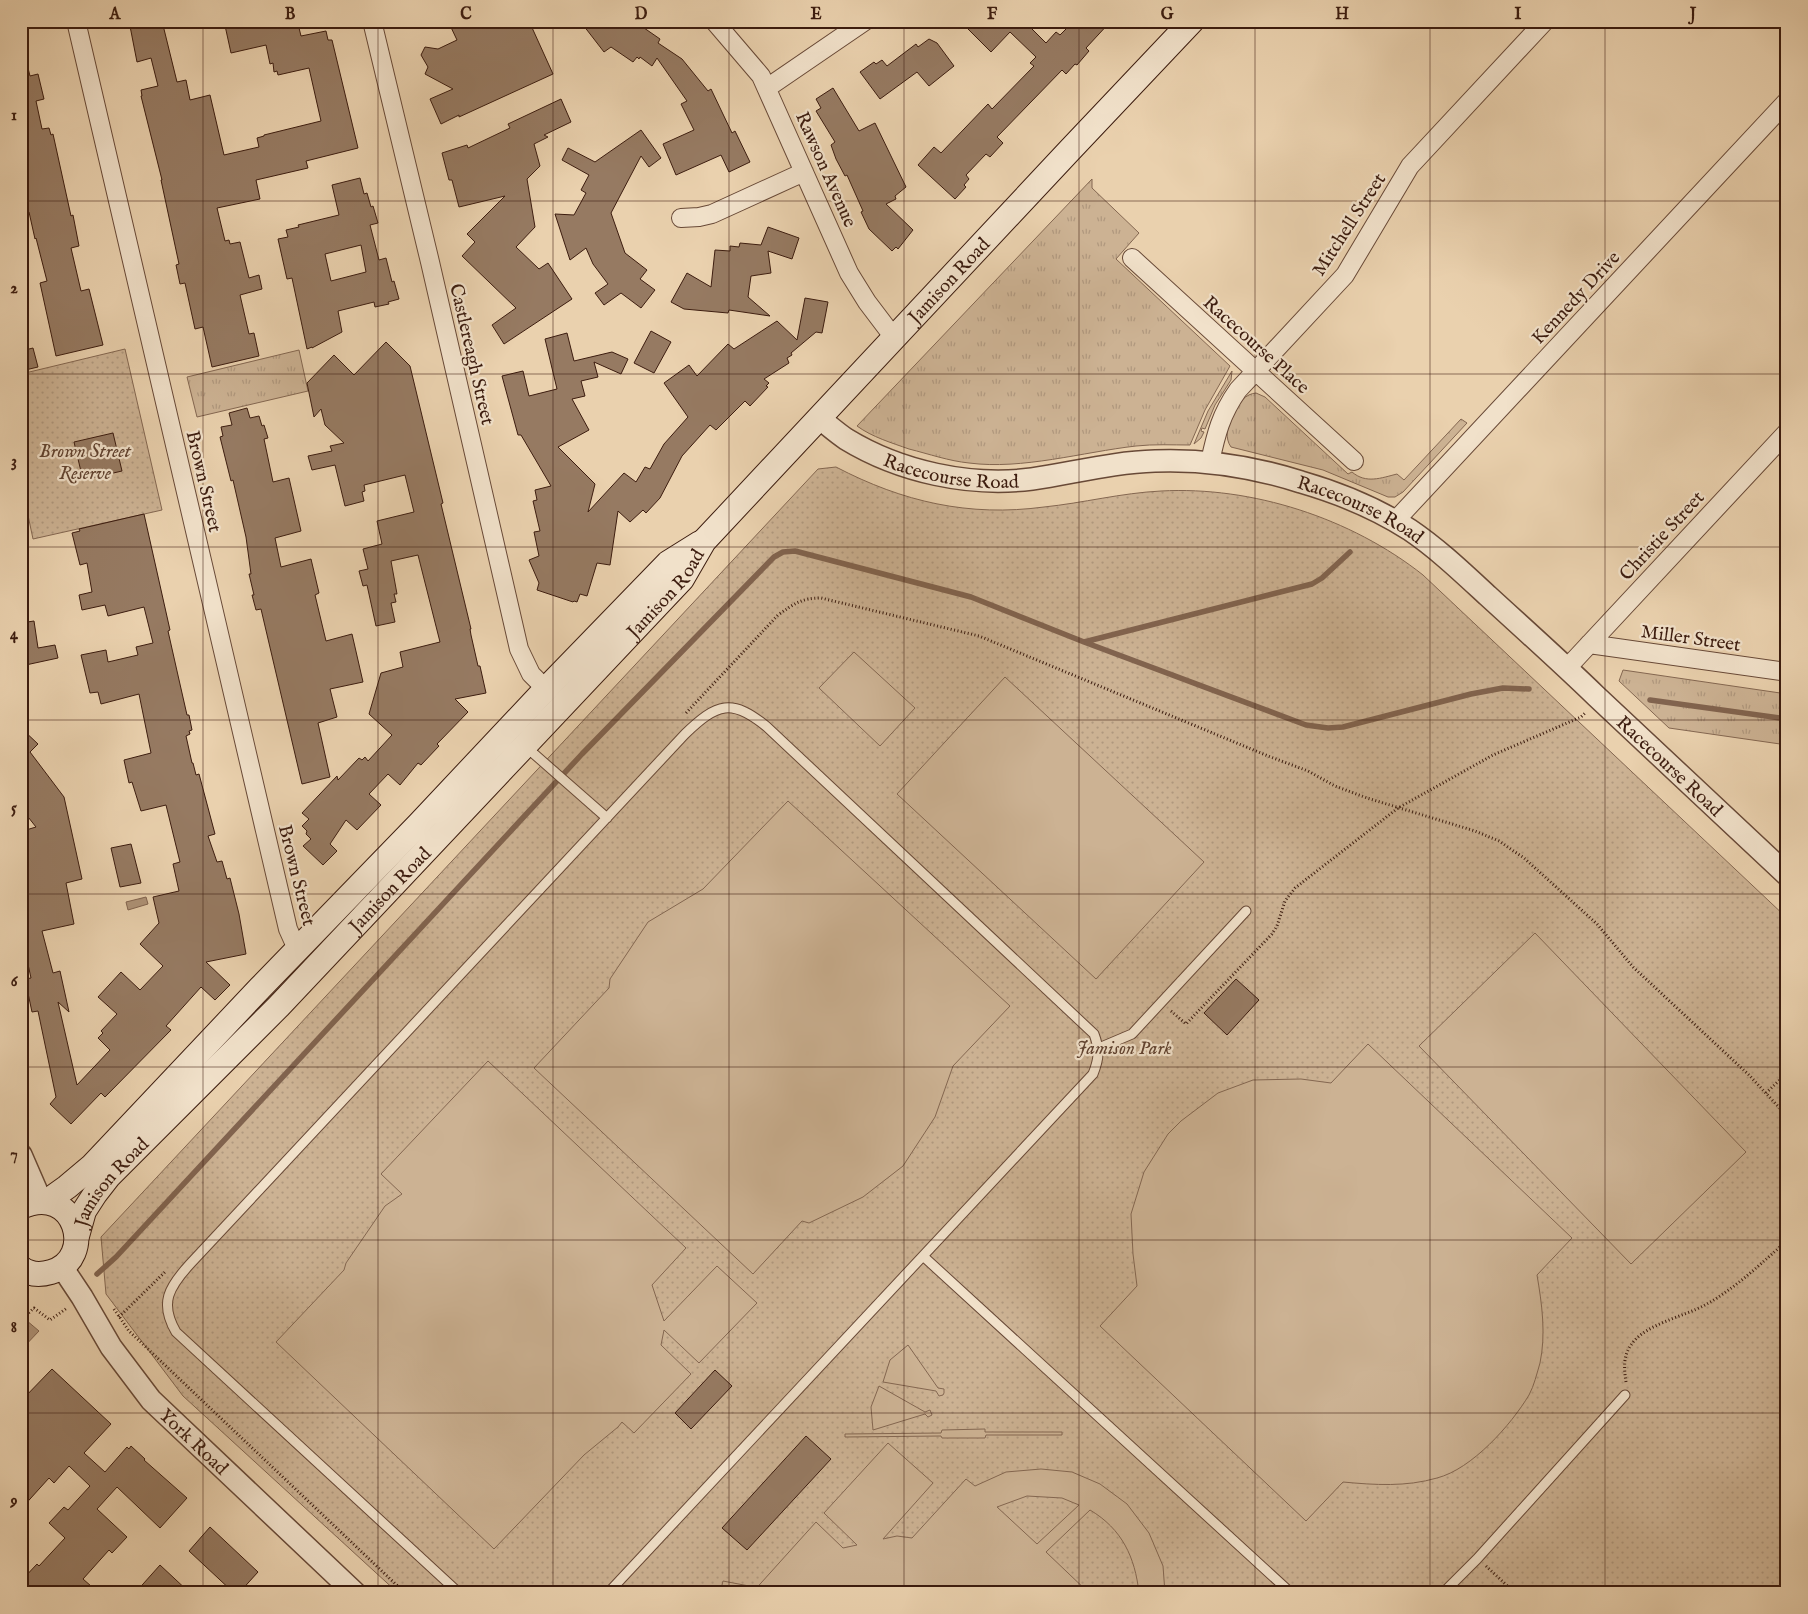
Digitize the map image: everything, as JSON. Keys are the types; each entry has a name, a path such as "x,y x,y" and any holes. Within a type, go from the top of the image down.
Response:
{"main road":[{"name":"Jamison Road","path":"62,1267 70,1258 75,1247 84,1211 94,1194 109,1176 279,1006 682,578 704,541 1192,21"},
{"name":"Jamison Road","path":"36,1203 67,1187 92,1166 668,563 704,541"},
{"path":"36,1203 60,1207 68,1214 74,1224 77,1236"},
{"path":"27,1276 55,1271 62,1267"}],"street":[{"name":"Brown Street","path":"76,21 288,929 297,950"},
{"name":"Castlereagh Street","path":"372,21 430,262 519,649 531,674 546,689"},
{"name":"Rawson Avenue","path":"714,21 755,68 767,88 849,273 867,302 895,338"},
{"path":"767,88 865,21"},
{"name":"Mitchell Street","path":"1210,462 1217,430 1224,412 1238,390 1345,275 1410,166 1545,21"},
{"name":"Kennedy Drive","path":"1395,521 1787,102"},
{"path":"681,218 712,214 804,172"},
{"name":"Racecourse Place","path":"1132,258 1354,460"},
{"name":"Racecourse Road","path":"819,418 844,438 874,454 927,472 973,481 1030,479 1131,462 1210,462 1300,481 1348,498 1395,521 1437,550 1567,668 1787,875"},
{"name":"Christie Street","path":"1567,668 1787,432"},
{"name":"Miller Street","path":"1589,644 1787,672"},
{"path":"21,1155 36,1203"},
{"name":"York Road","path":"62,1267 82,1297 111,1348 151,1400 355,1593"}],"lane":[{"path":"459,1593 176,1332 168,1315 168,1296 177,1279 190,1264 700,719 714,711 727,708 739,709 751,714 1094,1034 1099,1048 1099,1060 1093,1074 608,1593"},
{"path":"525,745 607,818"},
{"path":"1099,1048 1132,1034 1246,912"},
{"path":"923,1256 1291,1593"},
{"path":"1443,1593 1625,1395"}],"path":[{"path":"686,714 778,615 795,603 808,598 822,598 979,636 1268,756 1308,770 1335,786 1398,808 1475,831 1498,841 1524,858 1596,924 1633,967 1749,1075 1787,1116"},
{"path":"1162,1002 1186,1024 1272,934 1277,926 1285,901 1295,888 1398,808 1493,755 1581,717 1599,699"},
{"path":"1766,1093 1787,1073"},
{"path":"1625,1395 1627,1389 1624,1359 1630,1345 1639,1336 1654,1327 1705,1305 1739,1282 1787,1241"},
{"path":"21,1320 34,1308 50,1320"},
{"path":"119,1317 129,1331 405,1593"},
{"path":"1477,1558 1515,1593"}],"green space":[{"path":"1092,179 1092,188 1139,233 1116,259 1230,366 1205,410 1190,445 1136,446 1031,462 989,465 954,461 909,449 876,437 857,426"},
{"name":"Brown Street Reserve","path":"125,349 162,510 33,539 21,482 21,374"},
{"path":"299,350 308,391 197,417 187,377"},
{"path":"1232,371 1231,380 1215,405 1205,429 1202,428 1201,431 1204,432 1201,438 1194,444 1208,411"},
{"path":"1256,393 1265,397 1348,474 1352,472 1357,476 1368,479 1397,474 1404,480 1461,419 1467,423 1403,492 1395,497 1388,497 1323,470 1231,447 1227,432 1232,414 1242,400"},
{"name":"Jamison Park","path":"836,467 861,479 911,498 963,508 989,510 1044,507 1161,491 1230,494 1265,500 1299,510 1332,522 1364,537 1395,555 1423,575 1787,918 1787,1593 398,1593 183,1396 106,1294 101,1237 818,469"},
{"path":"854,652 915,708 880,746 819,688"},
{"path":"1623,670 1787,694 1787,745 1669,728 1619,681"},
{"path":"1005,677 1204,862 1096,979 897,794"},
{"path":"788,801 1010,1006 953,1066 935,1117 903,1166 863,1197 809,1223 802,1221 753,1274 534,1068 609,988 610,979 648,922 703,889"},
{"path":"1535,933 1746,1152 1631,1264 1419,1046"},
{"path":"1368,1044 1572,1238 1537,1275 1543,1330 1540,1363 1529,1395 1501,1432 1477,1456 1450,1473 1437,1478 1402,1484 1343,1482 1306,1521 1100,1326 1137,1286 1131,1214 1144,1172 1168,1134 1181,1121 1218,1093 1253,1080 1301,1079 1331,1083"},
{"path":"488,1061 686,1248 652,1285 664,1321 717,1266 757,1303 699,1363 664,1330 661,1345 691,1374 634,1433 622,1422 584,1455 494,1549 276,1342 344,1270 346,1263 385,1206 402,1194 381,1174"},
{"path":"908,1345 938,1388 944,1389 943,1395 939,1396 936,1391 883,1382 890,1360"},
{"path":"879,1386 925,1412 930,1410 932,1415 928,1417 925,1414 873,1430 871,1407"},
{"path":"985,1429 985,1432 1062,1432 1062,1435 986,1435 985,1438 942,1438 941,1436 845,1437 845,1434 941,1433 942,1430"},
{"path":"888,1443 933,1483 883,1539 897,1536 912,1538 966,1479 975,1486 1006,1472 1041,1469 1072,1472 1100,1484 1127,1504 1149,1533 1163,1566 1165,1593 1139,1593 1134,1568 1125,1545 1111,1526 1090,1510 1046,1552 1089,1593 752,1593 816,1522 843,1548 857,1545 824,1513","holes":["1027,1496 1062,1498 1079,1505 1037,1544 997,1507"]},
{"path":"723,1581 749,1586 748,1593 720,1593"},
{"path":"1096,1585 1105,1593 1089,1593"}],"water":[{"path":"146,897 148,904 128,910 126,902"},
{"path":"26,1320 39,1331 21,1350 21,1326"}],"building":[{"path":"129,21 162,21 177,82 186,80 190,100 210,95 224,155 259,147 257,138 264,135 321,121 309,68 278,75 277,71 274,72 273,63 270,64 266,45 231,53 224,21 283,21 284,27 298,24 301,36 326,31 328,40 332,40 358,148 306,161 308,168 256,180 260,199 217,208 225,241 229,240 230,244 240,242 249,278 259,275 262,289 240,295 249,334 254,333 259,356 212,367 203,327 195,329 185,283 180,284 176,265 179,264 162,180 141,96 141,90 158,86 151,58 137,62"},
{"path":"448,21 529,21 553,74 441,124 430,99 453,89 425,74 428,67 421,55 425,47 438,49 457,40"},
{"path":"580,21 634,21 660,39 658,43 682,59 708,91 711,89 732,133 735,131 750,162 729,172 721,155 676,175 663,144 694,130 681,104 687,101 657,58 652,66 640,57 639,59 637,57 633,62 611,47 604,52"},
{"path":"960,21 1024,21 1046,43 1056,32 1060,35 1074,21 1111,21 1086,48 1089,51 1077,65 1075,64 1066,74 1062,70 997,137 1003,143 990,157 986,154 966,175 969,179 964,185 966,187 955,199 918,165 934,147 941,153 988,104 992,109 1034,66 1030,63 1036,57 1010,32 991,52"},
{"path":"929,39 937,43 954,66 929,86 917,72 880,99 860,72 874,62 876,64 882,60 887,66 916,44 918,47"},
{"path":"27,64 30,76 38,74 44,99 36,101 42,129 49,128 51,135 53,134 79,246 71,248 81,291 89,289 103,345 56,356 40,283 47,281 29,212 21,214 21,65"},
{"path":"833,88 859,131 875,123 906,187 895,196 896,199 886,204 913,230 898,249 896,247 892,251 869,229 847,175 845,176 836,159 831,145 835,142 816,111 821,108 816,99"},
{"path":"561,99 571,122 544,135 548,137 534,144 540,166 527,179 535,227 516,247 539,269 548,263 572,299 504,344 492,325 516,308 462,256 475,242 467,234 505,196 459,207 442,153 467,145 468,148 510,128 508,124"},
{"path":"641,130 661,158 649,167 641,156 611,213 625,253 647,270 640,279 655,290 641,308 621,293 604,305 595,293 608,284 593,264 586,248 570,260 555,214 574,215 586,193 581,190 589,175 562,160 568,148 595,162"},
{"path":"360,178 364,194 367,193 378,223 370,225 379,260 386,258 392,282 394,281 399,299 388,302 389,304 375,307 374,302 338,311 342,332 307,349 292,278 287,279 278,239 288,237 286,230 299,227 298,225 339,215 332,185","holes":["361,245 366,272 331,281 325,254"]},
{"path":"768,227 799,238 792,259 768,251 771,273 751,276 748,297 770,316 729,310 728,313 684,309 671,302 687,273 711,287 715,250 730,251 730,246 739,247 740,243 761,245"},
{"path":"805,298 828,302 822,333 816,332 791,353 792,355 787,358 789,363 764,379 769,383 766,386 768,387 750,406 745,401 716,430 710,425 682,456 660,498 646,513 643,510 630,522 618,511 610,565 597,563 587,596 580,594 577,602 573,602 537,590 539,583 529,560 539,556 534,532 540,531 533,501 537,500 535,490 551,486 521,435 518,435 502,376 523,371 529,396 557,389 545,339 567,333 574,361 612,352 628,359 621,374 594,362 598,377 581,381 585,396 572,399 589,430 558,447 595,484 588,512 624,473 636,482 645,467 650,469 664,444 688,417 664,383 689,365 697,376 728,344 734,349 777,321 797,340"},
{"path":"651,331 671,342 654,373 634,363"},
{"path":"386,342 410,366 443,503 441,504 478,666 480,666 486,693 455,699 468,712 437,744 439,746 421,765 418,763 400,785 388,774 369,794 381,805 357,830 346,820 330,844 337,851 323,865 303,846 311,839 302,826 309,819 302,813 337,776 338,780 359,758 362,760 365,757 368,761 392,735 369,714 381,673 403,667 400,652 440,642 418,555 391,561 397,594 394,594 396,602 391,603 395,622 376,626 367,585 363,586 359,571 368,569 363,549 382,544 377,521 414,512 405,475 364,485 365,491 362,492 364,501 345,506 335,465 312,470 308,456 332,451 330,446 344,443 325,425 321,409 314,417 307,383 334,355 354,375"},
{"path":"33,348 38,367 21,371 21,351"},
{"path":"247,408 250,418 259,416 262,426 264,425 268,438 264,439 273,482 289,478 301,531 275,538 281,567 311,559 319,593 315,595 326,641 352,634 363,682 330,689 337,717 318,723 330,777 302,784 261,609 256,610 252,595 254,595 249,574 251,574 246,537 233,480 231,481 220,437 223,436 221,427 232,425 229,413"},
{"path":"113,433 122,471 83,480 74,442"},
{"path":"144,514 170,630 168,631 192,730 186,736 192,763 196,775 199,774 215,834 208,836 217,862 222,861 227,879 230,878 246,954 206,962 230,985 215,1000 201,987 166,1026 171,1030 105,1097 101,1093 71,1124 50,1104 56,1097 38,1011 32,1012 25,979 31,978 21,932 21,900 28,898 21,866 21,842 28,840 26,830 36,827 21,808 21,728 38,744 30,752 64,797 82,879 66,883 74,924 42,931 53,973 60,971 69,1012 58,1002 77,1085 110,1050 98,1038 103,1033 101,1031 117,1014 98,997 121,972 140,990 163,966 140,944 159,923 153,897 179,891 173,864 180,862 166,805 141,811 132,782 129,783 124,760 151,753 139,694 101,704 98,692 90,693 81,655 106,650 108,662 138,655 136,647 153,643 144,607 108,616 105,605 82,610 79,595 92,592 87,563 80,565 72,533 80,531 79,529"},
{"path":"34,621 38,648 55,645 58,658 21,666 21,623"},
{"path":"131,844 141,883 120,887 111,848"},
{"path":"1236,979 1259,1000 1227,1035 1204,1013"},
{"path":"52,1369 111,1424 84,1453 105,1472 127,1447 129,1449 131,1446 187,1498 160,1528 117,1487 97,1509 127,1537 112,1553 109,1550 83,1579 99,1593 36,1593 22,1580 37,1564 39,1566 65,1538 49,1523 64,1507 68,1510 90,1486 69,1466 54,1483 49,1478 21,1509 21,1401"},
{"path":"715,1370 732,1386 691,1429 675,1413"},
{"path":"806,1436 831,1459 747,1550 722,1528"},
{"path":"210,1527 258,1572 239,1593 234,1593 189,1551"},
{"path":"160,1565 190,1593 135,1593"}],"waterway":[{"path":"97,1274 116,1257 582,754 774,557 783,552 795,551 971,597 1084,642 1306,725 1328,728 1343,727 1471,694 1503,688 1529,689"},
{"path":"1084,642 1312,584 1322,578 1350,552"},
{"path":"1650,700 1787,719"}]}
